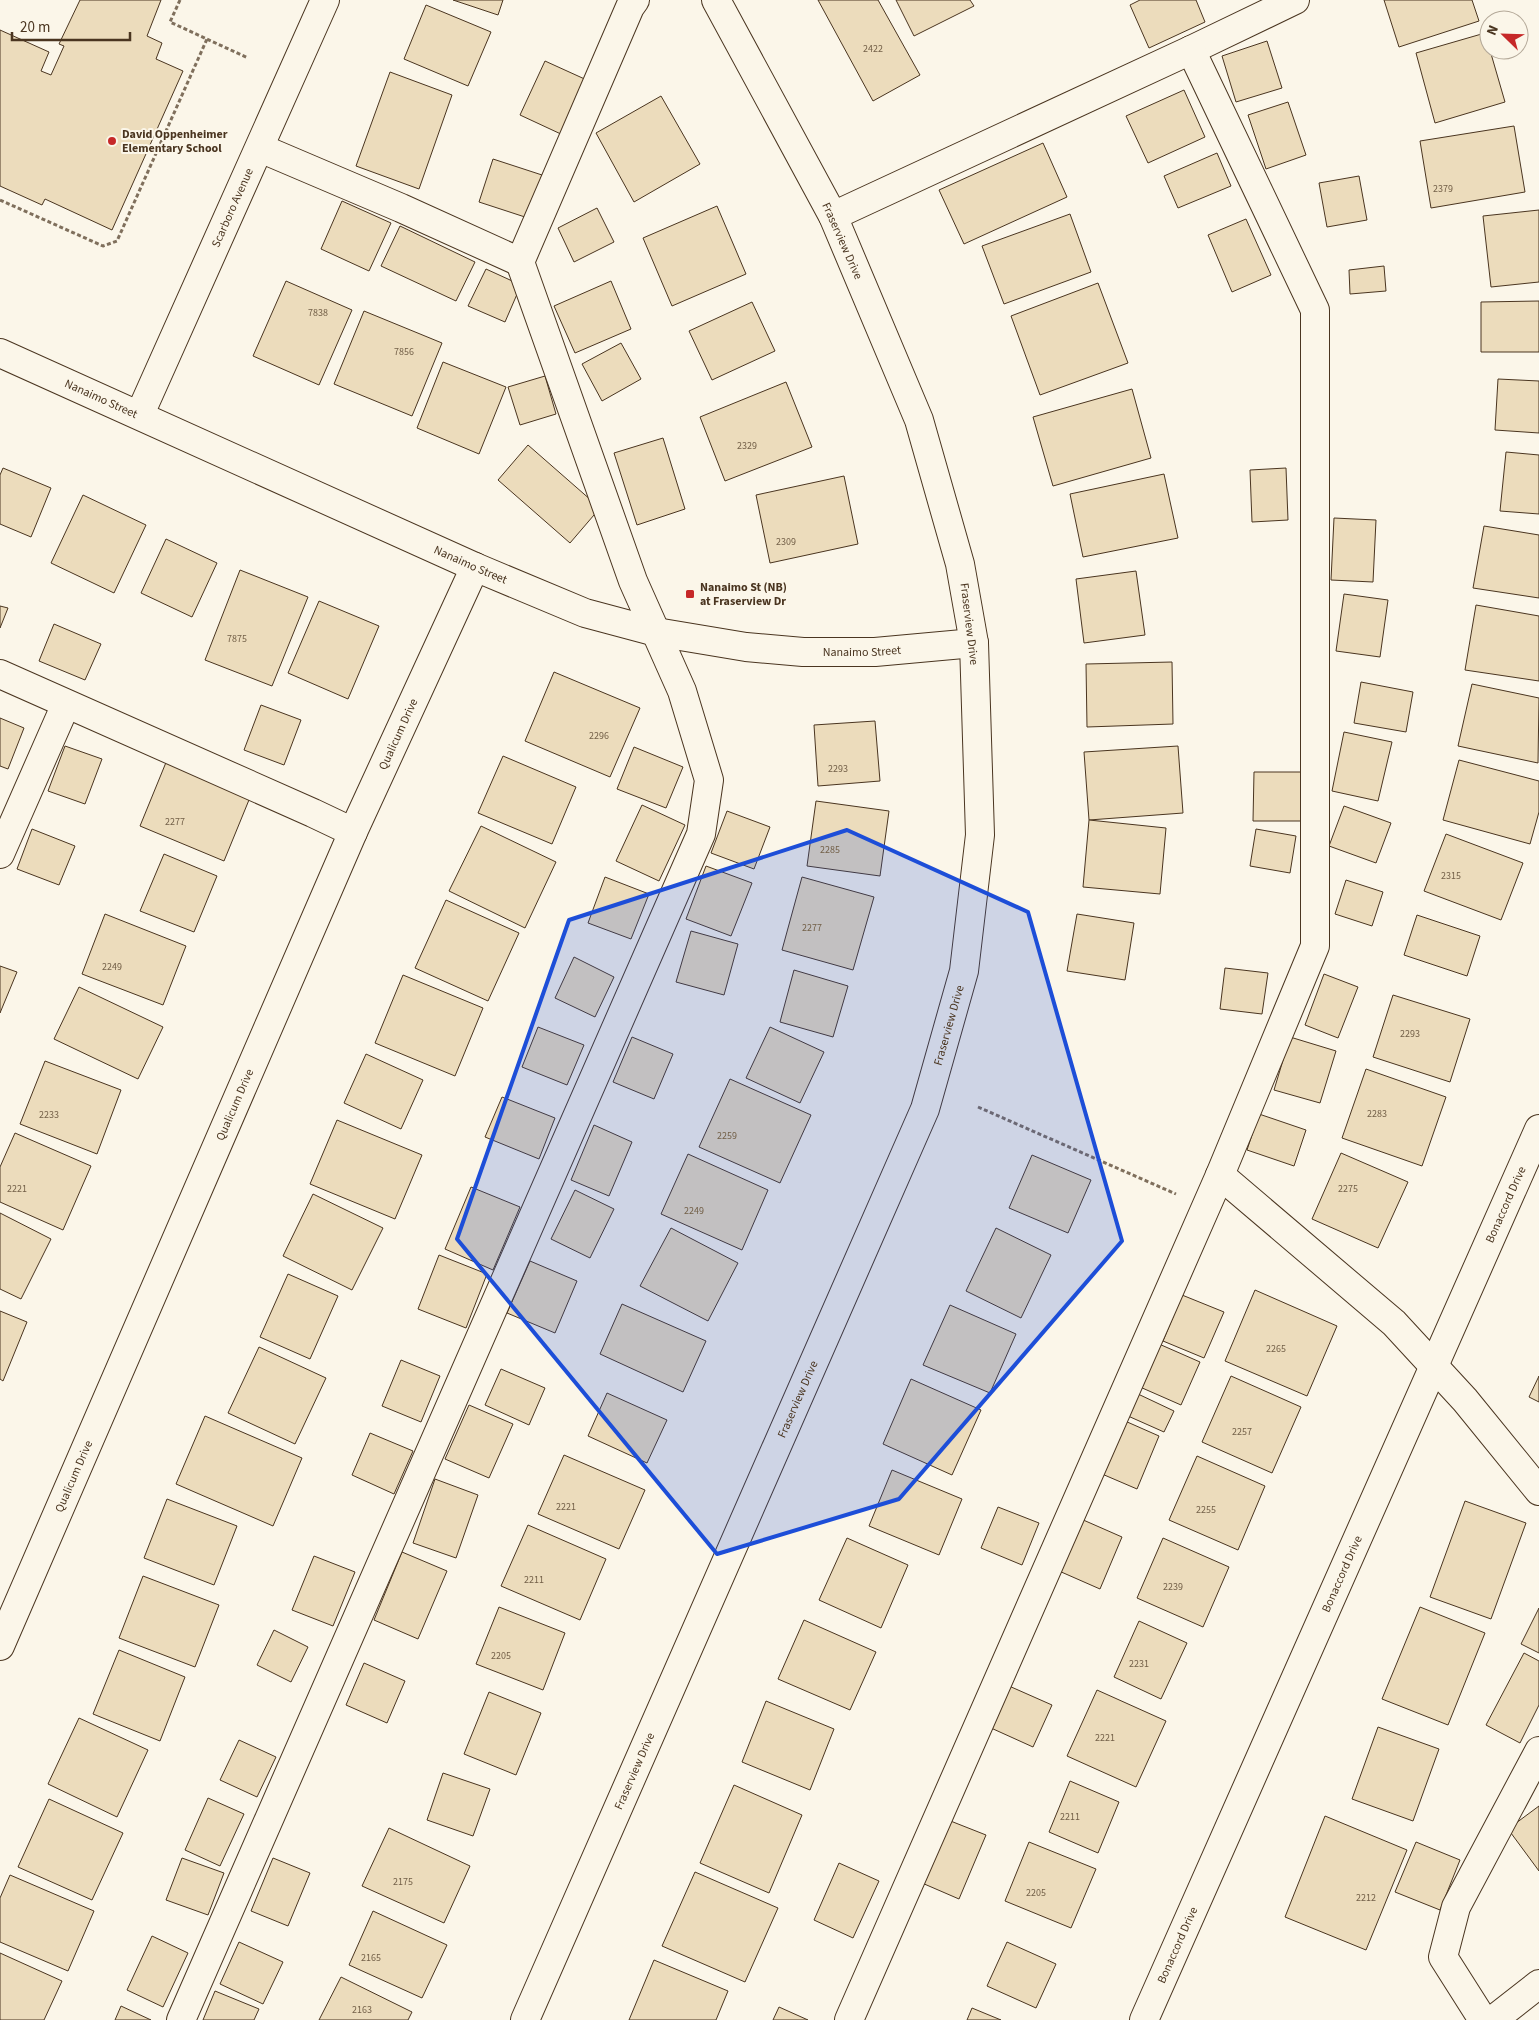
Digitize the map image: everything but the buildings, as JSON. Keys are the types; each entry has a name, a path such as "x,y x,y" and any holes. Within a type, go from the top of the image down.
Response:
{"street":[{"name":"Scarboro Avenue","path":"140,414 325,0"},
{"path":"181,2020 701,834 709,780 682,691 633,581 520,262 630,7 635,0"},
{"name":"Fraserview Drive","path":"525,2020 925,1109 964,971 980,835 974,643 960,564 919,420 833,216 716,0"},
{"path":"833,216 1191,50 1254,8 1295,0"},
{"path":"849,2020 1220,1175 1315,946 1315,310 1191,50"},
{"path":"260,148 520,262"},
{"name":"Nanaimo Street","path":"0,352 475,567 585,613 656,632 746,647 803,652 875,652 974,643"},
{"name":"Qualicum Drive","path":"0,1646 353,832 475,567"},
{"path":"0,674 353,832"},
{"path":"0,854 66,704"},
{"name":"Bonaccord Drive","path":"1144,2020 1539,1129"},
{"path":"1220,1175 1394,1323 1464,1400 1539,1491"},
{"path":"1483,2020 1443,1957 1456,1907 1539,1751"},
{"path":"1493,2020 1539,1984"}],"path":[{"path":"180,0 170,22 248,58"},
{"path":"0,200 104,246 117,242 207,39"},
{"path":"978,1107 1206,1207"}],"highlighted area":[{"path":"847,830 1028,912 1122,1241 899,1499 717,1554 457,1239 569,920"}],"place":[{"name":"David Oppenheimer Elementary School","path":"112,141"},
{"name":"Nanaimo St (NB) at Fraserview Dr","path":"690,594"}]}
